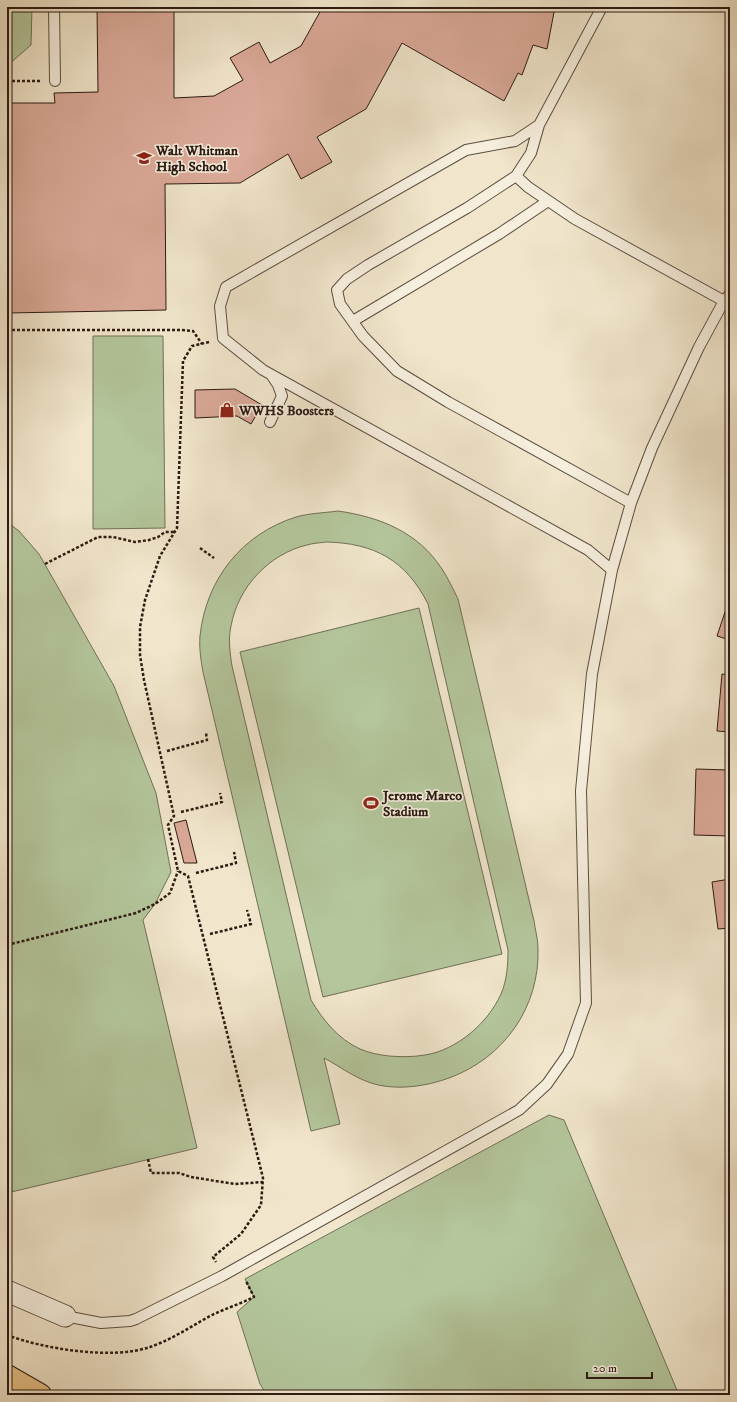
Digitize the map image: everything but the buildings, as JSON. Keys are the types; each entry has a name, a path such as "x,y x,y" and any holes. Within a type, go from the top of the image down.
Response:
{"main road":[{"path":"7,1376 40,1395"}],"street":[{"path":"7,1291 65,1316"}],"lane":[{"path":"54,7 55,81"},
{"path":"602,7 539,125 531,153 516,176 467,208 408,241 347,279 337,290 340,304 352,322 363,336 397,371 448,402 631,503"},
{"path":"539,125 515,141 466,150 226,287 220,306 223,338 263,370 588,550 612,570"},
{"path":"65,1316 101,1323 130,1321 222,1276 519,1110 548,1084 568,1054 586,1003 581,791 592,674 612,570 631,503 652,448 699,347 727,298 575,219 528,187 516,176"},
{"path":"352,322 499,234 548,201"},
{"path":"270,422 282,396 278,385 271,374"}],"path":[{"path":"7,81 55,81"},
{"path":"7,330 181,330 193,331 202,344"},
{"path":"7,946 136,913 155,904 170,893 178,871 168,825 174,816 144,680 140,654 140,627 145,600 160,556 177,528 183,361 192,346 223,338"},
{"path":"45,564 98,537 113,537 135,542 149,540 165,532 175,532"},
{"path":"200,548 214,558"},
{"path":"167,751 207,740 206,733"},
{"path":"181,812 222,802 220,792"},
{"path":"196,873 236,863 234,852"},
{"path":"178,871 188,876 263,1178 261,1205 241,1234 213,1257 222,1276"},
{"path":"210,934 251,924 247,910"},
{"path":"148,1159 151,1172 179,1173 191,1177 235,1184 263,1182"}],"green space":[{"path":"7,7 32,7 31,45 7,66"},
{"path":"93,336 163,336 165,528 93,529"},
{"path":"338,511 369,517 397,528 410,536 422,545 432,556 444,572 458,599 534,921 538,948 537,970 533,990 525,1010 515,1028 502,1044 486,1058 469,1069 441,1081 423,1085 396,1087 370,1083 324,1058 340,1124 311,1131 203,672 200,654 200,636 204,615 210,596 219,578 243,547 259,535 296,517","holes":["316,543 343,543 374,550 399,565 410,576 428,604 508,950 505,983 501,994 488,1015 480,1025 460,1041 437,1052 425,1055 407,1057 389,1056 374,1054 360,1049 352,1045 338,1034 321,1015 311,1000 232,666 230,651 231,626 240,598 257,574 268,564 293,549"]},
{"path":"7,522 19,531 39,554 114,686 156,793 171,872 155,904 143,920 197,1148 7,1193"},
{"name":"Jerome Marco Stadium","path":"419,608 502,954 323,997 240,652"},
{"path":"549,1115 564,1120 679,1395 267,1395 260,1384 237,1312 254,1297 245,1279"}],"place":[{"name":"Walt Whitman High School","path":"144,158"},
{"name":"WWHS Boosters","path":"227,410"},
{"name":"Jerome Marco Stadium","path":"371,803"}]}
